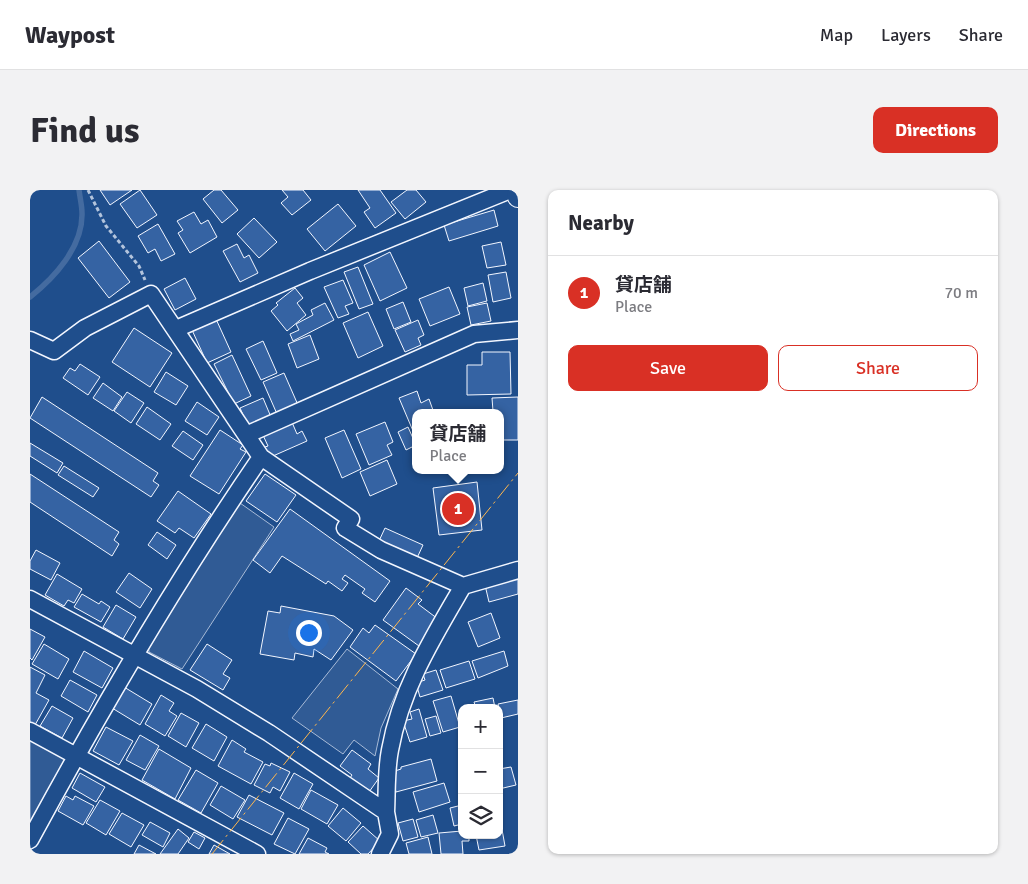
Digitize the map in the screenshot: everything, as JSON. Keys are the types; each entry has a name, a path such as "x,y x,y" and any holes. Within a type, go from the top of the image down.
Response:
{"street":[{"path":"176,329 310,271 510,190"},
{"path":"518,190 518,197"},
{"path":"30,340 54,351 67,344 85,328 151,294 261,457 351,519 345,528 380,550 463,586 518,570"},
{"path":"246,436 474,334 518,330"},
{"path":"30,840 75,756 133,655 188,565 261,457"},
{"path":"380,854 390,834 386,812 390,751 403,700 421,658 463,586"},
{"path":"30,599 197,688 269,733 386,812"},
{"path":"30,731 256,854"}],"path":[{"path":"88,190 106,226 139,266 151,294"}],"shaded area":[{"path":"240,503 274,527 182,669 149,652 148,643"},
{"path":"347,649 398,689 381,728 375,756 354,740 343,754 292,718"},
{"path":"30,732 75,756 30,840"}],"building":[{"path":"100,190 132,190 110,205"},
{"path":"140,190 157,215 137,228 120,204"},
{"path":"214,190 221,190 238,210 222,223 203,199"},
{"path":"282,190 303,190 311,200 292,215 281,203 288,197"},
{"path":"358,190 380,190 396,213 375,228 364,212 370,208"},
{"path":"407,190 416,190 426,202 405,219 391,202"},
{"path":"338,204 356,226 325,251 307,229"},
{"path":"494,210 498,226 449,241 444,225"},
{"path":"194,212 201,224 208,220 217,237 190,253 178,233 183,230 177,221"},
{"path":"254,218 277,242 259,258 237,234"},
{"path":"158,224 175,254 161,261 155,249 148,253 138,236"},
{"path":"99,241 130,282 109,298 78,258"},
{"path":"501,242 506,265 487,268 482,246"},
{"path":"237,244 244,258 249,255 258,273 240,282 223,251"},
{"path":"390,252 407,288 380,301 364,265"},
{"path":"358,267 373,304 359,309 344,272"},
{"path":"506,272 511,298 493,302 488,275"},
{"path":"185,278 196,299 175,310 164,289"},
{"path":"343,280 353,303 345,306 349,314 338,318 324,287"},
{"path":"483,283 487,301 468,306 464,288"},
{"path":"449,287 460,314 430,326 419,299"},
{"path":"295,288 303,298 297,303 306,315 287,331 271,311 278,305 276,303"},
{"path":"403,302 411,322 394,329 386,309"},
{"path":"325,303 334,320 293,341 290,334 299,330 296,324 313,315 311,310"},
{"path":"487,303 491,321 471,325 467,307"},
{"path":"368,312 383,346 358,358 343,323"},
{"path":"216,319 231,352 207,363 192,330"},
{"path":"418,320 424,335 418,338 421,345 405,352 395,330"},
{"path":"134,328 172,353 150,387 112,362"},
{"path":"310,335 319,359 297,368 288,344"},
{"path":"263,341 277,373 261,380 246,349"},
{"path":"482,352 510,352 511,394 467,395 467,365 482,365"},
{"path":"232,355 251,396 234,404 214,364"},
{"path":"80,364 100,377 88,395 63,378 70,368 75,371"},
{"path":"166,372 188,386 176,405 154,392"},
{"path":"284,373 298,405 277,414 263,382"},
{"path":"103,383 122,397 113,411 93,398"},
{"path":"417,391 421,403 429,399 433,409 412,409 412,429 399,398"},
{"path":"127,392 144,403 131,423 114,411"},
{"path":"42,397 158,473 153,481 159,485 151,497 30,418"},
{"path":"518,397 518,440 504,440 504,409 493,409 492,398"},
{"path":"263,398 271,417 248,426 240,408"},
{"path":"197,402 219,417 207,435 185,421"},
{"path":"147,407 171,424 160,440 136,424"},
{"path":"291,420 297,434 302,431 307,441 273,456 262,448 268,446 262,433"},
{"path":"385,422 393,442 387,445 392,455 369,465 356,434"},
{"path":"408,427 412,436 412,447 406,450 398,432"},
{"path":"220,430 243,445 240,449 246,452 219,494 190,476"},
{"path":"344,430 361,469 342,478 325,438"},
{"path":"183,431 203,445 193,460 172,446"},
{"path":"30,443 63,463 57,473 30,456"},
{"path":"387,460 397,484 370,496 360,472"},
{"path":"64,466 99,488 93,497 58,475"},
{"path":"30,474 119,532 114,540 119,544 112,556 30,502"},
{"path":"265,474 296,495 277,522 246,501"},
{"path":"477,482 482,530 439,535 433,488"},
{"path":"178,491 211,514 194,538 179,528 175,533 157,521"},
{"path":"290,509 390,581 375,602 362,593 365,589 345,575 342,579 348,583 342,591 328,581 326,584 282,556 270,573 253,560"},
{"path":"385,528 423,545 417,558 378,543"},
{"path":"157,532 176,545 167,559 148,545"},
{"path":"36,550 60,563 51,580 30,569 30,561"},
{"path":"129,573 152,589 140,608 116,592"},
{"path":"57,574 82,589 74,603 68,600 64,606 45,595"},
{"path":"518,578 518,594 489,602 485,585"},
{"path":"406,588 422,600 418,604 438,619 419,646 383,620"},
{"path":"82,594 99,604 101,601 110,607 101,622 74,607"},
{"path":"116,605 136,617 123,639 103,627"},
{"path":"281,606 334,616 353,630 331,660 314,649 313,657 295,653 294,660 260,654 268,611 280,613"},
{"path":"491,613 500,638 478,647 468,622"},
{"path":"375,625 416,654 396,681 350,647 363,628 369,633"},
{"path":"30,629 45,637 32,660 30,658"},
{"path":"44,644 69,659 58,679 32,664"},
{"path":"207,644 232,660 223,674 230,678 223,690 190,670"},
{"path":"84,651 113,668 102,688 73,672"},
{"path":"504,651 508,666 478,678 472,661"},
{"path":"469,661 475,679 446,688 440,670"},
{"path":"30,667 45,675 36,693 49,700 35,725 30,722"},
{"path":"436,670 443,690 420,697 416,683 425,680 423,674"},
{"path":"70,680 97,695 88,712 61,696"},
{"path":"124,687 152,704 140,725 112,708"},
{"path":"161,695 174,703 169,711 177,716 165,736 145,724"},
{"path":"451,696 458,720 458,728 443,732 433,701"},
{"path":"493,698 494,704 475,704 474,702"},
{"path":"518,700 518,714 503,718 503,704 498,704"},
{"path":"52,706 73,718 62,738 40,726"},
{"path":"419,709 427,737 410,742 403,721 412,719 410,712"},
{"path":"181,713 199,723 186,747 168,736"},
{"path":"436,716 441,733 430,736 425,719"},
{"path":"206,724 227,737 214,761 192,748"},
{"path":"106,727 133,741 119,765 93,751"},
{"path":"140,735 159,746 145,770 126,760"},
{"path":"232,740 246,749 244,752 263,762 251,784 218,766"},
{"path":"159,749 191,768 175,799 142,780"},
{"path":"352,750 371,764 368,769 379,778 369,792 350,778 352,775 340,766"},
{"path":"431,759 437,781 396,792 392,775 396,774 395,771 401,769 401,767"},
{"path":"271,763 290,772 280,791 273,787 270,793 254,785 265,764 270,766"},
{"path":"511,767 516,785 503,788 503,768"},
{"path":"196,770 218,783 201,813 178,800"},
{"path":"80,773 105,787 96,802 72,788"},
{"path":"294,773 313,784 299,809 280,798"},
{"path":"444,783 450,802 419,812 413,792"},
{"path":"221,786 245,800 233,819 210,805"},
{"path":"311,790 338,805 327,824 301,809"},
{"path":"249,795 284,813 272,835 237,817"},
{"path":"66,796 73,800 75,796 94,806 83,825 58,811"},
{"path":"100,800 120,811 106,835 86,823"},
{"path":"458,806 458,825 454,826 450,808"},
{"path":"343,808 361,823 346,841 328,826"},
{"path":"122,813 144,825 131,847 109,834"},
{"path":"433,815 438,833 421,837 416,820"},
{"path":"288,818 309,829 295,854 274,844"},
{"path":"413,819 418,837 403,841 398,823"},
{"path":"150,822 170,833 163,847 142,835"},
{"path":"363,826 380,841 368,854 361,854 348,842"},
{"path":"178,829 189,838 178,854 160,854"},
{"path":"458,831 458,839 469,839 469,841 462,841 463,854 441,854 439,833"},
{"path":"194,832 205,838 199,849 188,842"},
{"path":"503,835 505,846 479,850 477,839 503,839"},
{"path":"428,837 432,854 409,854 406,843"},
{"path":"308,838 327,848 325,852 329,854 299,854"},
{"path":"139,845 156,854 134,854"},
{"path":"214,845 230,854 209,854"}],"waterway":[{"path":"30,297 57,271 78,238 82,210 79,190"}],"power":[{"path":"212,854 518,473"}],"place":[{"name":"貸店舗","path":"458,509"}]}
